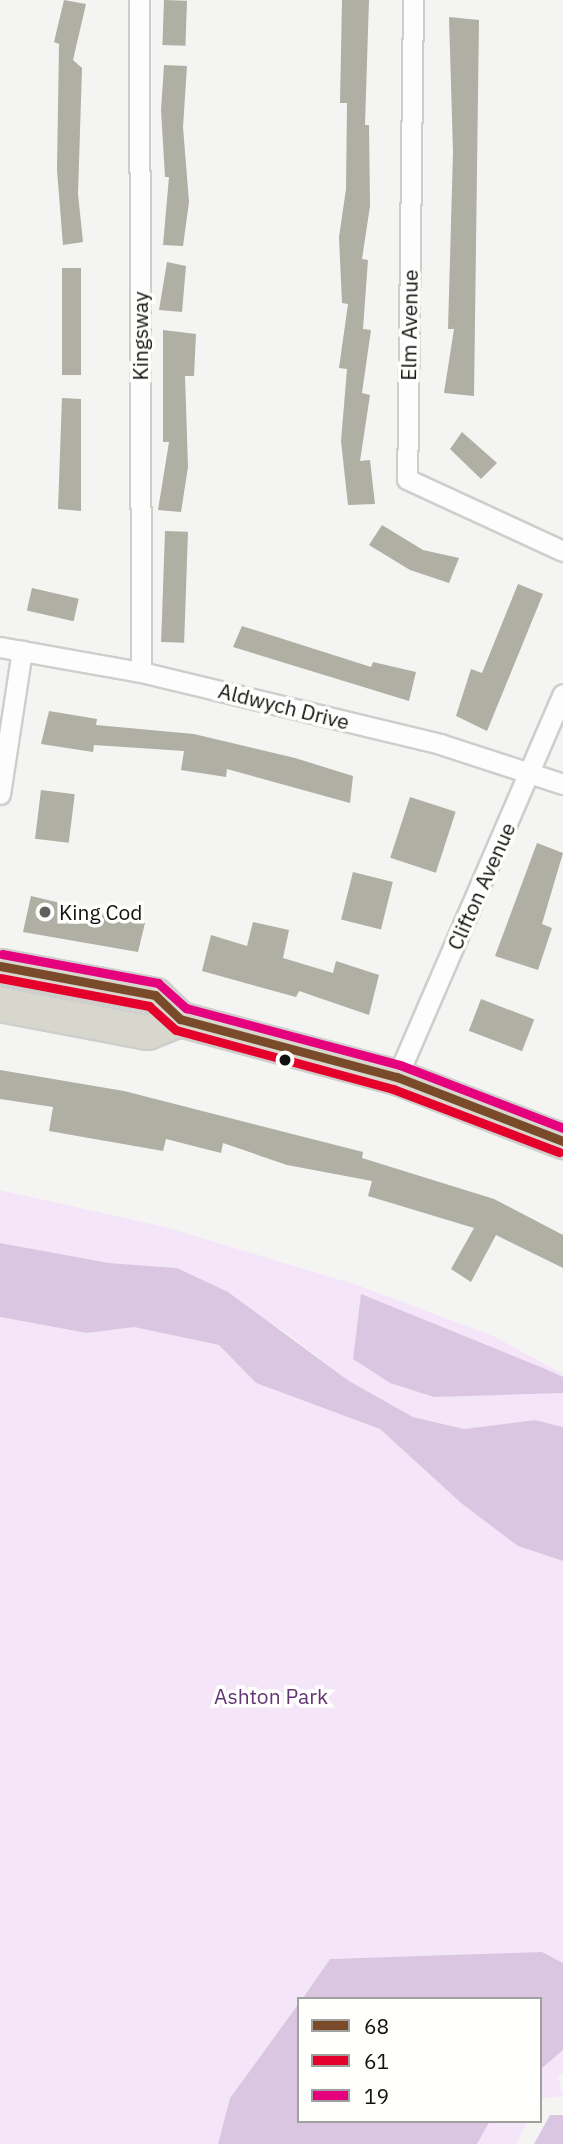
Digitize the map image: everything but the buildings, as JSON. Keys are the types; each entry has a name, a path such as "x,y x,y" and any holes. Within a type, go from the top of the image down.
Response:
{"highway":[{"path":"0,967 155,995 180,1019 397,1077 563,1141"},
{"path":"0,1004 147,1032 180,1019"}],"street":[{"name":"Kingsway","path":"139,0 141,672"},
{"name":"Elm Avenue","path":"413,0 407,480 563,551"},
{"name":"Aldwych Drive","path":"0,647 141,672 440,744 563,784"},
{"path":"0,794 22,651"},
{"name":"Clifton Avenue","path":"397,1077 563,694"}],"green space":[{"path":"0,1190 165,1227 357,1285 493,1336 563,1374 563,1427 535,1420 464,1429 413,1417 349,1381 287,1333 177,1268 109,1263 0,1243"},
{"name":"Ashton Park","path":"0,1317 87,1333 134,1327 219,1345 256,1383 380,1429 461,1503 518,1545 563,1561 563,1963 542,1952 330,1959 303,1997 297,1997 297,2005 230,2098 218,2144 0,2144"},
{"path":"563,2050 563,2073 558,2076 563,2096 542,2099 542,2068"},
{"path":"489,2123 527,2123 516,2144 477,2144"}],"shaded area":[{"path":"0,1243 109,1263 177,1268 228,1292 349,1381 413,1417 464,1429 535,1420 563,1427 563,1561 518,1546 461,1503 380,1429 256,1383 219,1345 134,1327 87,1333 0,1317"},
{"path":"361,1294 563,1377 563,1393 434,1397 390,1383 353,1359"},
{"path":"542,1952 563,1963 563,2050 542,2068 542,1997 303,1997 330,1959"},
{"path":"297,2006 297,2123 489,2123 477,2144 218,2144 230,2098"},
{"path":"550,2115 563,2115 563,2144 534,2144"}],"transit line":[{"name":"19","path":"2,954 158,983 186,1008 400,1065 563,1128"},
{"name":"68","path":"0,966 155,995 180,1019 397,1077 563,1141"},
{"name":"61","path":"0,978 149,1006 176,1030 393,1089 559,1152"}],"place":[{"name":"King Cod","path":"45,912"}]}
